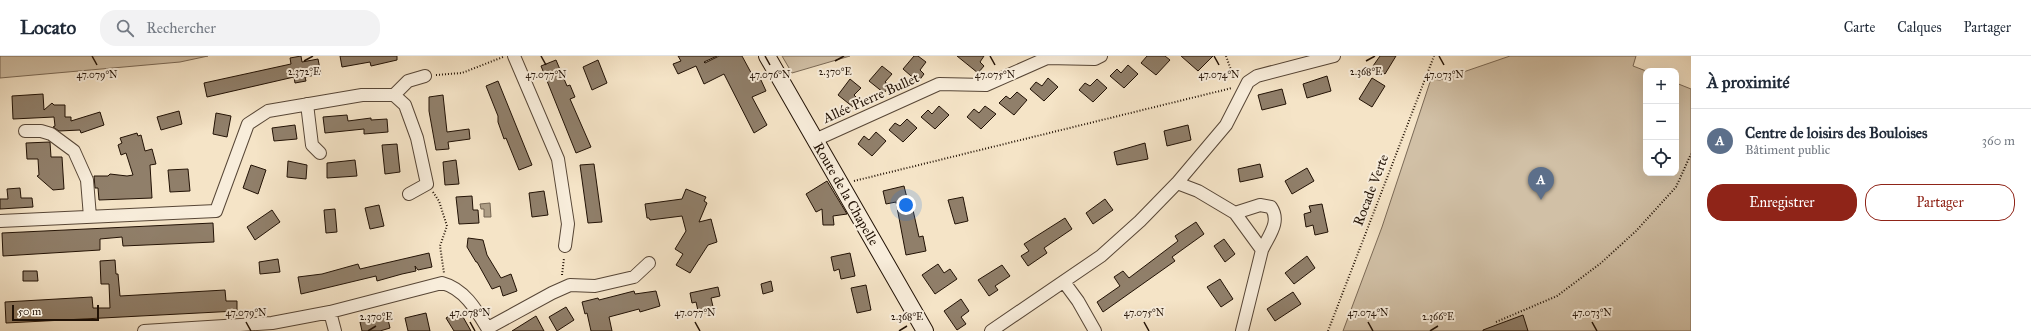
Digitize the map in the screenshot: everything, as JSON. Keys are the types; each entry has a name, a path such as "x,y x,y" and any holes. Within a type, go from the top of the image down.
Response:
{"main road":[{"name":"Route de la Chapelle","path":"767,56 925,331"}],"street":[{"path":"514,56 558,159 568,224 565,246"},
{"name":"Allée Pierre Bullet","path":"815,140 939,84 986,85 1047,58 1096,58 1101,56"},
{"path":"991,331 1101,256 1140,221 1177,183 1226,125 1248,82 1257,76 1334,56"},
{"path":"394,95 408,81 425,76"},
{"path":"0,221 216,211 248,124 268,111 362,95 394,95 405,105 417,138 427,184 409,194"},
{"path":"307,104 312,145 320,153"},
{"path":"25,131 41,131 51,134 74,150 87,180 90,217"},
{"path":"1177,183 1198,191 1235,213 1262,250"},
{"path":"1235,213 1260,205 1271,207 1276,214 1275,225 1262,250 1242,331"},
{"path":"144,331 272,324 330,312 434,284 446,284 460,290 489,330 570,285 595,286 634,277 650,263"},
{"path":"1064,282 1078,301 1095,331"},
{"path":"330,312 334,331"}],"path":[{"path":"425,76 462,73 507,56"},
{"path":"841,186 855,180 1237,87 1226,56"},
{"name":"Rocade Verte","path":"1328,331 1434,56"},
{"path":"1496,322 1557,296 1601,263 1636,231 1676,187 1691,154"},
{"path":"427,184 439,201 447,226 440,246 446,284"},
{"path":"561,289 565,246"}],"shaded area":[{"path":"0,56 208,56 180,62 0,78"},
{"path":"782,56 850,56 792,73"},
{"path":"1510,56 1636,56 1633,66 1643,70 1643,176 1679,176 1679,84 1691,89 1691,331 1343,331 1382,227 1431,79 1440,80"},
{"path":"490,203 491,217 484,217 484,209 481,209 480,204"}],"building":[{"path":"301,56 302,62 318,59 321,74 305,77 306,81 295,83 294,77 207,97 204,83 291,64 290,58"},
{"path":"340,56 397,56 397,60 371,66 370,62 342,67"},
{"path":"678,56 717,56 704,62 705,63 719,56 742,56 755,80 760,78 766,91 752,97 767,125 754,133 724,74 704,84 696,66 678,74 673,64 681,61"},
{"path":"914,56 918,56 926,62 920,70 924,74 918,82 903,69"},
{"path":"957,56 984,56 980,62 984,66 978,73"},
{"path":"1147,56 1165,56 1170,60 1156,75 1141,63"},
{"path":"1181,56 1213,56 1198,71"},
{"path":"1380,56 1396,56 1385,74 1373,66"},
{"path":"556,60 567,86 570,85 575,97 570,99 591,147 576,153 541,66"},
{"path":"598,60 607,83 592,90 583,67"},
{"path":"1128,65 1138,74 1124,88 1110,76 1117,69 1121,73"},
{"path":"882,66 892,74 885,82 890,86 884,93 869,81"},
{"path":"1327,76 1331,91 1307,98 1303,84"},
{"path":"1048,78 1058,87 1044,101 1030,89 1036,82 1042,86"},
{"path":"1372,78 1385,86 1372,107 1359,99"},
{"path":"850,79 861,88 854,95 859,100 853,107 838,95"},
{"path":"1097,79 1107,88 1093,102 1079,90 1085,83 1090,86"},
{"path":"498,81 532,165 519,170 506,138 504,139 498,122 498,116 486,86"},
{"path":"1282,89 1286,104 1262,110 1258,95"},
{"path":"1017,92 1027,100 1014,115 999,103 1006,96 1010,99"},
{"path":"43,94 44,110 52,103 54,105 65,105 65,117 71,117 71,121 100,112 104,125 81,133 80,130 59,131 53,127 55,126 54,117 13,119 12,96"},
{"path":"443,95 447,132 469,129 470,139 448,142 449,149 436,150 429,111 429,97"},
{"path":"939,106 949,115 935,129 921,117 928,110 932,114"},
{"path":"985,106 996,114 981,129 967,117 974,109 979,113"},
{"path":"179,111 182,124 161,130 157,117"},
{"path":"216,113 231,116 227,137 213,134"},
{"path":"347,115 348,121 371,118 371,120 387,119 388,132 364,134 364,129 325,133 323,117"},
{"path":"907,119 917,128 903,142 889,130 895,123 900,126"},
{"path":"295,125 297,139 274,141 272,128"},
{"path":"1188,125 1191,140 1167,146 1164,131"},
{"path":"876,132 886,141 872,156 858,144 864,136 869,140"},
{"path":"137,133 138,136 141,135 145,151 152,149 156,164 150,165 152,198 99,200 98,188 95,188 94,176 108,176 110,174 127,176 133,175 126,153 121,155 118,145 122,143 120,138"},
{"path":"50,142 51,157 62,157 64,189 53,190 37,176 39,175 38,159 27,159 26,143"},
{"path":"1145,143 1148,159 1117,165 1114,152"},
{"path":"397,144 400,172 385,174 382,145"},
{"path":"355,160 357,176 327,178 327,163"},
{"path":"456,160 459,184 445,185 443,162"},
{"path":"288,161 307,165 306,179 287,177"},
{"path":"594,164 602,222 588,223 580,165"},
{"path":"1260,164 1263,177 1240,182 1238,169"},
{"path":"251,165 266,170 258,194 243,188"},
{"path":"1307,168 1314,181 1292,194 1285,181"},
{"path":"188,169 190,191 170,192 168,170"},
{"path":"827,181 847,214 833,216 834,225 823,225 822,209 816,212 806,194"},
{"path":"904,186 908,202 911,201 919,237 923,236 926,251 906,255 896,202 886,204 883,191"},
{"path":"20,188 21,198 32,198 33,207 0,209 0,199 8,199 7,189"},
{"path":"686,189 706,197 704,201 707,203 699,222 711,219 717,242 708,245 690,273 676,265 683,254 675,249 686,231 682,216 650,220 647,218 645,204 682,199"},
{"path":"544,191 548,215 532,217 529,193"},
{"path":"472,196 473,210 478,210 479,223 459,224 456,197"},
{"path":"963,197 968,221 955,224 948,200"},
{"path":"1105,199 1113,210 1093,224 1086,213"},
{"path":"1322,204 1328,232 1315,235 1313,225 1306,227 1304,214 1311,212 1309,206"},
{"path":"379,205 384,226 370,229 365,208"},
{"path":"335,209 337,232 326,233 324,210"},
{"path":"272,210 280,222 255,240 247,227"},
{"path":"1065,218 1072,229 1044,248 1047,253 1028,266 1021,256 1029,251 1024,244"},
{"path":"1196,222 1204,234 1172,257 1175,261 1103,312 1097,302 1120,286 1114,277 1123,271 1129,278 1178,241 1175,236"},
{"path":"213,223 214,242 123,246 122,237 100,239 100,250 3,256 2,233"},
{"path":"468,238 483,240 487,255 501,278 511,274 517,291 503,296 500,286 492,289 467,247"},
{"path":"1224,239 1235,254 1225,262 1214,246"},
{"path":"429,253 432,267 418,270 415,266 416,271 377,281 376,276 301,294 298,277 322,274 358,264 360,269"},
{"path":"850,253 855,276 841,279 839,269 834,271 831,257"},
{"path":"1307,256 1315,268 1294,284 1285,273"},
{"path":"278,259 280,272 260,274 259,262"},
{"path":"115,260 120,296 225,290 226,301 237,301 237,311 6,323 5,302 92,297 93,308 110,308 109,284 101,284 100,261"},
{"path":"938,264 944,273 950,269 957,279 935,294 922,275"},
{"path":"1002,265 1010,276 995,286 998,290 989,296 978,280"},
{"path":"23,271 37,271 38,281 23,281"},
{"path":"1220,279 1233,299 1221,307 1207,287"},
{"path":"771,281 773,291 763,294 761,284"},
{"path":"866,285 871,310 857,313 851,288"},
{"path":"718,287 720,296 711,298 714,311 699,315 696,302 692,303 690,293"},
{"path":"634,291 635,294 656,291 660,306 640,312 639,309 609,317 612,331 591,331 587,313 585,314 582,302 598,298 599,300"},
{"path":"1293,292 1301,304 1275,321 1267,309"},
{"path":"961,299 969,311 961,317 966,324 957,330 944,311"},
{"path":"566,307 574,320 557,331 549,317"},
{"path":"459,310 471,331 454,331 446,318"},
{"path":"426,313 430,331 408,331 405,318"},
{"path":"387,315 390,328 380,331 362,331 360,322"},
{"path":"1523,315 1528,331 1483,331 1483,330"},
{"path":"536,316 544,331 512,331"}],"place":[{"name":"Centre de loisirs des Bouloises","path":"1541,200"}]}
